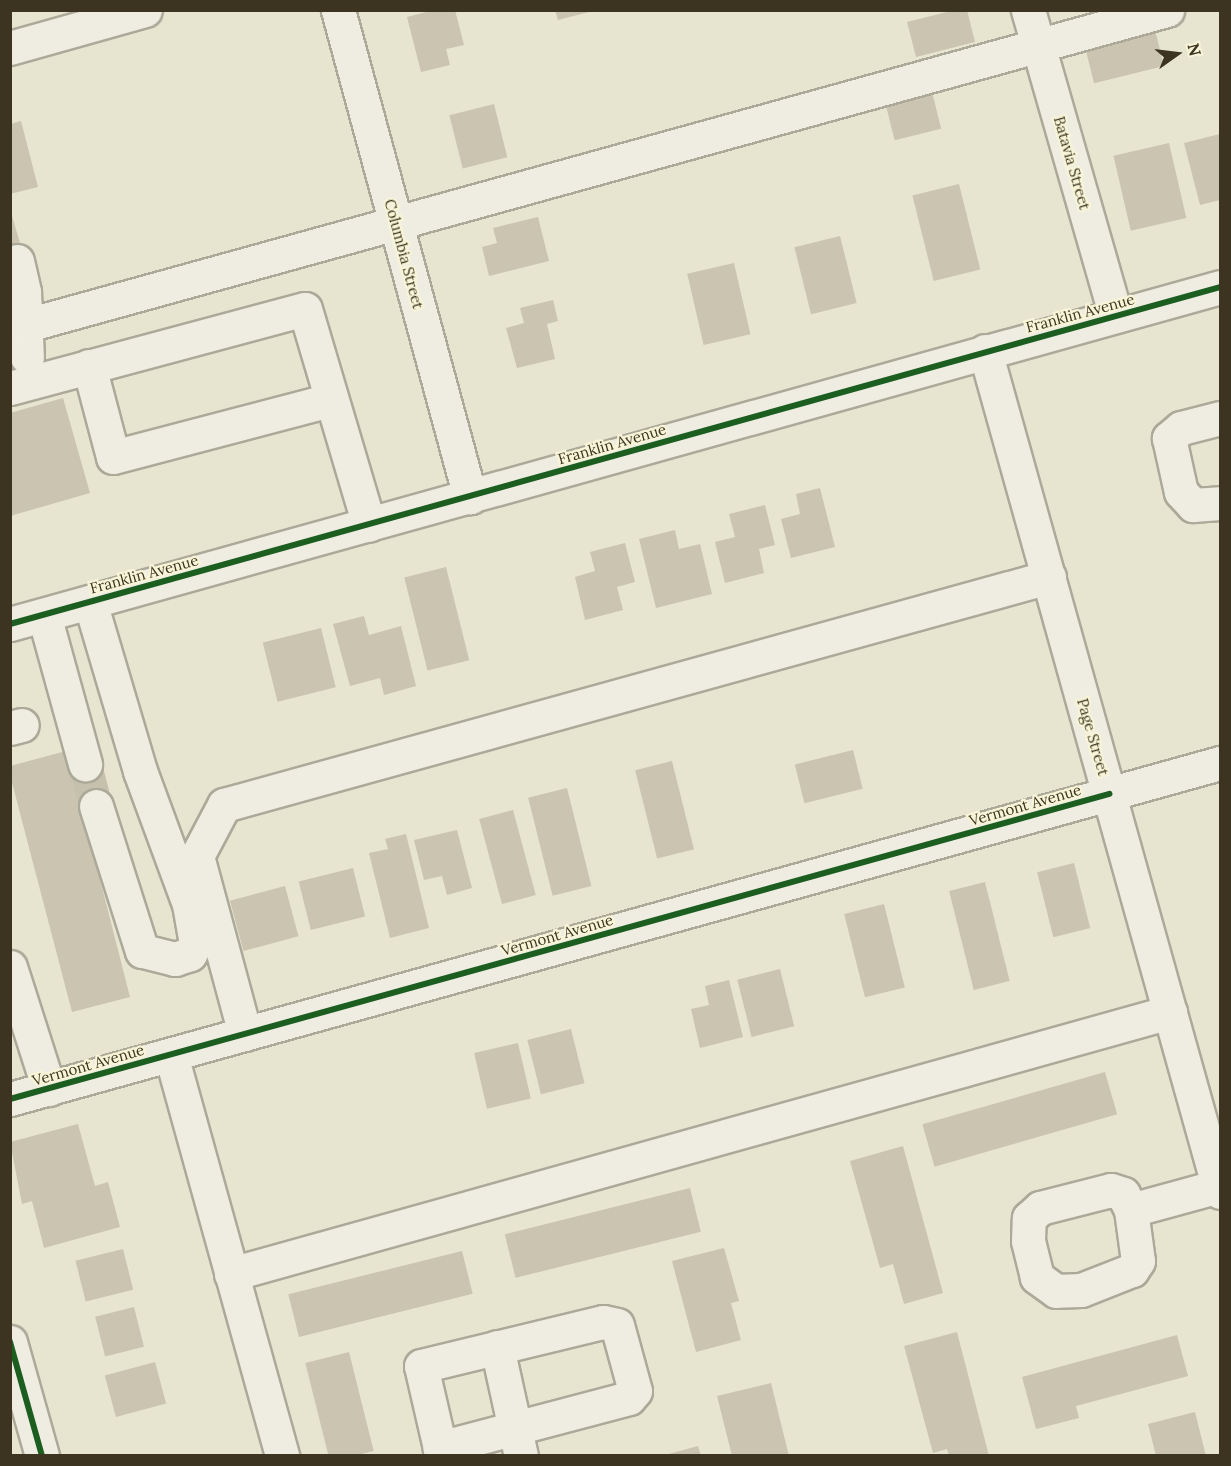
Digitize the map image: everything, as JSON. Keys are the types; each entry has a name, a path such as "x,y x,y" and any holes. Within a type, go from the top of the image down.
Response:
{"street":[{"path":"10,48 145,10"},
{"name":"Columbia Street","path":"338,10 470,497"},
{"name":"Batavia Street","path":"1028,10 1116,316"},
{"path":"27,325 1167,10"},
{"path":"17,261 27,325 27,357"},
{"name":"Franklin Avenue","path":"10,624 1221,287"},
{"path":"10,388 305,309 330,400 369,525"},
{"name":"Page Street","path":"985,351 1220,1189"},
{"path":"89,366 113,457 330,400"},
{"path":"1221,418 1181,428 1169,438 1181,492 1193,505 1221,503"},
{"path":"246,1034 197,856 224,805 1049,577"},
{"path":"90,602 140,771 189,904 196,943 190,954 175,959 142,951 96,806"},
{"path":"44,615 85,764"},
{"name":"Vermont Avenue","path":"10,1099 1221,763"},
{"path":"10,967 49,1089"},
{"path":"231,1274 1170,1012"},
{"path":"171,1055 282,1455"},
{"path":"1131,1210 1220,1189"},
{"path":"603,1322 617,1325 635,1391 629,1398 518,1443 440,1448 421,1365 603,1322"},
{"path":"10,1342 42,1455"},
{"path":"497,1347 518,1443"}],"building":[{"path":"434,10 455,10 464,45 446,49 450,65 421,72 407,17"},
{"path":"555,10 593,10 593,11 558,20"},
{"path":"955,10 967,10 975,42 916,57 907,22"},
{"path":"1155,30 1164,66 1094,83 1085,47"},
{"path":"931,88 941,129 895,140 884,100"},
{"path":"494,104 507,157 463,168 449,115"},
{"path":"21,121 38,187 10,194 10,124"},
{"path":"1220,134 1220,200 1200,205 1184,143"},
{"path":"1169,143 1186,218 1131,231 1113,156"},
{"path":"959,184 980,269 934,281 912,196"},
{"path":"10,209 20,243 10,245"},
{"path":"538,217 549,261 489,276 482,247 497,243 493,228"},
{"path":"840,236 857,303 811,314 794,247"},
{"path":"734,263 750,334 704,345 687,274"},
{"path":"553,300 558,321 547,324 555,359 517,368 506,328 524,323 520,308"},
{"path":"63,398 90,493 10,516 10,413"},
{"path":"820,488 835,547 791,558 781,519 800,514 796,494"},
{"path":"765,505 775,545 759,549 764,573 725,583 715,542 735,537 729,514"},
{"path":"675,530 679,549 700,544 712,594 656,608 639,539"},
{"path":"625,543 635,582 617,587 623,610 585,620 575,577 595,571 590,552"},
{"path":"446,567 469,660 428,671 404,577"},
{"path":"364,616 369,635 401,626 416,686 384,695 380,678 350,686 333,624"},
{"path":"321,628 336,687 278,702 263,643"},
{"path":"853,750 863,789 804,803 795,765"},
{"path":"66,751 101,760 112,802 82,809 130,997 72,1012 10,775 10,766"},
{"path":"672,761 694,849 657,858 635,770"},
{"path":"567,788 591,886 553,896 528,798"},
{"path":"513,810 536,895 502,904 479,819"},
{"path":"457,830 472,888 447,895 442,876 424,880 414,840"},
{"path":"406,834 429,928 390,938 369,853 388,849 385,839"},
{"path":"1074,863 1090,928 1053,937 1037,872"},
{"path":"353,868 365,917 311,930 299,882"},
{"path":"985,882 1010,981 974,990 949,891"},
{"path":"285,886 298,936 243,951 230,901"},
{"path":"884,904 905,987 865,997 844,914"},
{"path":"780,969 794,1026 752,1037 737,980"},
{"path":"729,980 743,1037 700,1048 691,1009 709,1005 705,986"},
{"path":"571,1029 585,1083 541,1094 527,1040"},
{"path":"518,1043 531,1099 487,1109 474,1053"},
{"path":"1105,1072 1117,1114 934,1167 922,1124"},
{"path":"78,1124 95,1186 108,1182 120,1227 44,1248 32,1201 22,1204 10,1142"},
{"path":"903,1146 943,1293 904,1304 893,1264 880,1268 850,1161"},
{"path":"690,1188 701,1232 516,1278 505,1234"},
{"path":"724,1248 739,1301 731,1303 741,1340 696,1352 672,1261"},
{"path":"123,1249 133,1290 86,1302 75,1261"},
{"path":"462,1251 473,1294 299,1337 288,1294"},
{"path":"134,1307 144,1347 105,1356 95,1317"},
{"path":"957,1332 989,1456 949,1456 947,1449 933,1453 904,1346"},
{"path":"1177,1335 1188,1376 1076,1406 1079,1418 1036,1429 1022,1377"},
{"path":"349,1352 374,1451 354,1456 329,1456 305,1363"},
{"path":"155,1362 166,1404 116,1417 105,1375"},
{"path":"771,1383 789,1456 732,1456 717,1396"},
{"path":"1195,1412 1206,1456 1156,1456 1148,1424"},
{"path":"698,1446 701,1456 665,1456 665,1455"}],"tunnel":[{"path":"85,764 96,806"}],"cycle path":[{"path":"10,624 1220,287"},
{"path":"10,1099 1109,794"},
{"path":"10,1342 42,1456"}]}
